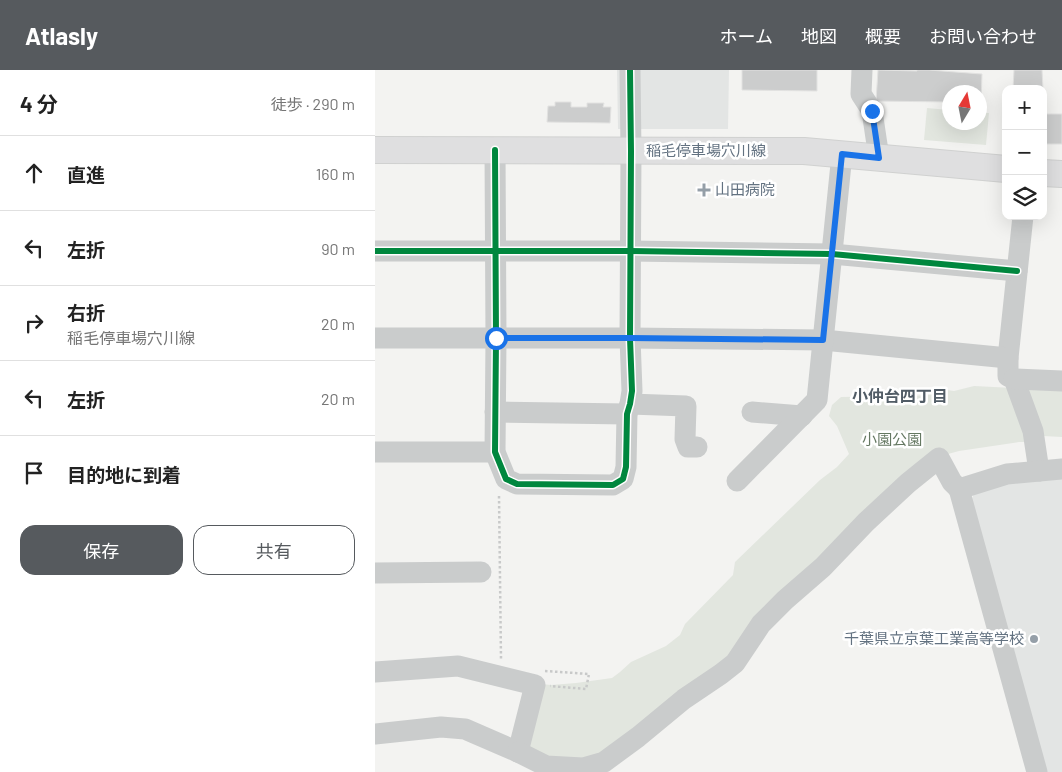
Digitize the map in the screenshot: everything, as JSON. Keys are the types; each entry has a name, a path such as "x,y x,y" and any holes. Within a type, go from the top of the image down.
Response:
{"main road":[{"name":"稲毛停車場穴川線","path":"375,150 804,151 1002,169"},
{"path":"1047,173 1062,174"}],"street":[{"path":"495,150 495,452 506,479 517,484 613,485 623,479 626,467 629,409 632,391 630,338 630,70"},
{"path":"862,70 861,94 872,111 879,158"},
{"path":"737,481 817,400 842,154"},
{"path":"1023,220 1008,358 1008,376 1014,379 1062,381"},
{"path":"375,251 630,251 832,254 1017,271"},
{"path":"375,338 823,340 1008,358"},
{"path":"1014,379 1033,431 1039,471"},
{"path":"495,412 686,406 685,439 688,446 697,447"},
{"path":"752,412 801,416"},
{"path":"375,452 495,452"},
{"path":"375,734 441,727 465,729 546,766 583,768 604,762 684,699 735,662 761,624 779,606 823,567 866,522 908,483 939,458 959,489 1037,772"},
{"path":"959,489 1007,474 1062,469"},
{"path":"375,573 481,572"},
{"path":"375,672 458,666 538,678 518,752"}],"path":[{"path":"506,479 499,487 501,659 508,662"},
{"path":"589,674 586,689 538,678 589,674"}],"shaded area":[{"path":"617,70 729,70 728,129 618,129"},
{"name":"千葉県立京葉工業高等学校","path":"1062,478 1062,772 1043,772 970,505 974,493 1010,483"}],"green space":[{"path":"927,108 942,109 942,130 987,130 987,113 989,113 986,145 924,140"},
{"name":"小園公園","path":"974,386 1062,388 1062,437 1043,436 1035,442 1019,442 948,454 733,661 583,765 521,751 541,684 576,683 612,678 631,662 666,646 680,635 685,624 733,575 735,562 849,454 837,426 829,416 832,405 841,397 893,396 901,394 915,396 935,394 940,389 954,391"}],"building":[{"path":"742,70 817,70 817,91 742,90"},
{"path":"878,70 929,70 982,74 982,85 942,85 942,102 876,101"},
{"path":"1014,70 1042,70 1043,85 1013,85"},
{"path":"555,102 571,102 571,107 587,107 587,103 604,103 603,107 611,107 610,123 547,122 548,106 555,106"},
{"path":"1047,114 1062,114 1062,144 1047,144"}],"cycle path":[{"path":"495,150 495,452 506,479 517,484 613,485 623,479 626,467 627,414 632,391 630,338 630,70"},
{"path":"375,251 630,251 832,254 1017,271"}],"place":[{"name":"山田病院","path":"704,190"},
{"name":"千葉県立京葉工業高等学校","path":"1034,639"}],"district":[{"name":"小仲台四丁目","path":"900,396"}],"route":[{"path":"496,338 823,340 842,154 879,158 872,111"}]}
